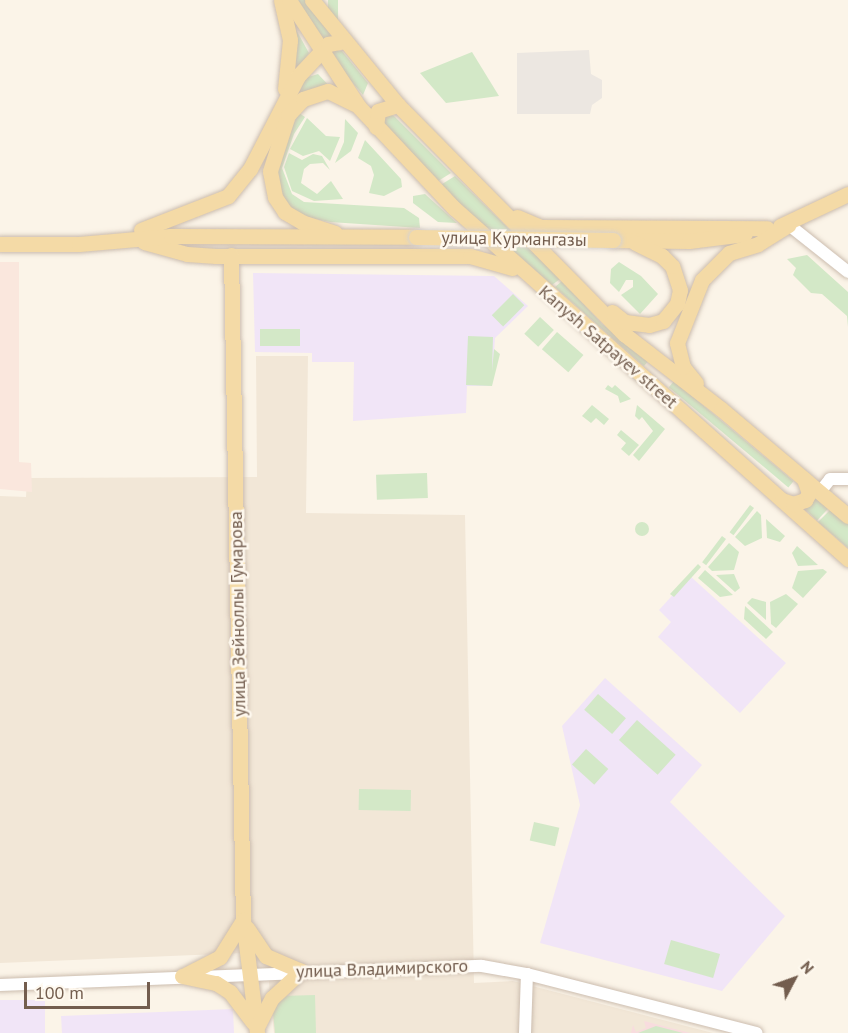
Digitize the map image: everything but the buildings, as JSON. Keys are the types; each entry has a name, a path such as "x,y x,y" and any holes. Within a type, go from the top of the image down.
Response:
{"main road":[{"path":"281,0 290,40 289,72 283,99"},
{"name":"Kanysh Satpayev street","path":"289,0 319,51 376,127 528,276 848,559"},
{"name":"Kanysh Satpayev street","path":"312,0 398,105 568,273 624,334 722,409 848,516"},
{"path":"140,235 228,196 250,169 283,99 319,51 336,40 345,41"},
{"path":"353,238 302,222 285,212 275,196 270,171 288,115 303,99 328,91 359,107"},
{"path":"376,127 378,111 398,105"},
{"name":"улица Курмангазы","path":"0,244 140,235 689,241 789,225 848,194"},
{"path":"506,211 540,227 767,228"},
{"path":"722,409 690,377 678,355 677,343 685,317 702,280 718,261 768,239 789,225"},
{"name":"улица Курмангазы","path":"0,234 61,239"},
{"path":"140,235 187,254 470,256 500,262 528,276"},
{"path":"568,273 625,322 637,326 663,321 678,304 678,277 662,256 620,240"},
{"name":"улица Зейноллы Гумарова","path":"231,255 243,920 256,1031"},
{"path":"663,394 662,386 669,379 678,377"},
{"path":"782,500 793,504 805,500 809,493 803,477"},
{"path":"182,976 220,957 243,920 266,956 301,972 272,998 256,1031"},
{"path":"182,976 216,983 230,992 250,1015 256,1031"}],"street":[{"path":"789,225 848,272"},
{"path":"820,492 830,479 848,479"},
{"name":"улица Владимирского","path":"0,986 250,973 482,966 527,974 757,1033"},
{"path":"525,1028 527,974"}],"shaded area":[{"path":"589,50 591,74 602,80 602,98 592,105 590,114 517,114 517,53"},
{"path":"0,262 19,262 19,462 31,463 32,492 0,489"},
{"path":"253,273 494,276 528,306 495,338 492,386 467,386 466,413 353,421 354,362 312,362 312,353 255,352"},
{"path":"256,356 308,356 306,513 465,515 474,983 513,981 713,1033 274,1033 266,952 0,963 0,496 26,497 27,478 257,477"},
{"path":"690,576 786,663 740,713 658,637 671,622 659,610"},
{"path":"605,678 702,765 670,802 785,916 722,991 540,943 580,805 562,726"},
{"path":"0,1000 45,1000 45,1033 0,1033"},
{"path":"233,1009 234,1033 62,1033 61,1016"},
{"path":"644,1021 690,1033 631,1033 633,1025 636,1032 646,1028"}],"green space":[{"path":"298,0 307,0 333,35 321,42"},
{"path":"328,0 338,0 338,72 328,72"},
{"path":"290,19 309,53 294,74"},
{"path":"337,51 342,51 368,83 363,95 331,57"},
{"path":"472,52 499,96 446,103 420,73"},
{"path":"318,74 333,90 291,102 305,78"},
{"path":"299,113 305,117 294,134 282,168 292,194 304,202 404,208 419,218 420,228 330,222 296,215 279,197 275,161"},
{"path":"388,114 394,116 451,173 435,183 381,128 383,117"},
{"path":"307,118 326,136 340,137 330,161 319,151 303,156 290,149"},
{"path":"345,119 358,133 351,151 335,163 344,142"},
{"path":"365,140 401,179 402,187 384,196 369,193 374,175 371,166 358,158"},
{"path":"289,153 302,160 313,154 322,156 330,170 323,163 310,164 304,169 301,183 317,194 331,181 343,199 314,201 292,191 284,167"},
{"path":"455,176 560,279 552,285 439,186"},
{"path":"425,194 457,223 438,222 413,203 413,196"},
{"path":"807,255 848,292 848,327 847,316 822,294 811,293 793,275 796,268 787,259"},
{"path":"619,262 641,276 658,294 640,314 621,295 633,287 633,280 626,280 619,292 610,283 611,269"},
{"path":"562,281 602,324 648,361 644,366 555,287"},
{"path":"513,294 524,305 503,327 492,315"},
{"path":"540,317 554,330 538,347 524,334"},
{"path":"260,329 300,329 300,346 260,346"},
{"path":"557,332 583,355 568,372 542,349"},
{"path":"468,336 493,337 492,371 494,349 500,354 492,386 466,385"},
{"path":"674,381 794,481 788,487 669,387"},
{"path":"608,385 612,388 615,385 631,399 620,403 618,396 605,389"},
{"path":"592,405 609,419 604,425 596,418 591,423 582,416"},
{"path":"637,405 665,429 639,461 633,455 653,431 642,417 639,420 635,416"},
{"path":"621,430 639,445 629,456 621,449 626,443 617,435"},
{"path":"427,473 428,498 377,500 376,475"},
{"path":"814,493 829,507 817,520 802,506"},
{"path":"750,505 754,508 734,535 730,532"},
{"path":"831,509 848,524 848,548 818,522"},
{"path":"757,511 761,515 762,538 745,546 735,537"},
{"path":"766,519 785,536 780,542 767,538"},
{"path":"639,522 645,522 649,529 645,536 639,536 635,532 635,526"},
{"path":"722,536 726,539 706,565 702,562"},
{"path":"729,543 739,552 734,570 712,571 708,567"},
{"path":"797,546 818,565 798,566 792,553"},
{"path":"698,564 701,567 674,597 670,594"},
{"path":"823,569 827,572 803,598 792,588 798,571"},
{"path":"705,570 733,595 720,597 698,578"},
{"path":"734,574 740,588 735,592 716,575"},
{"path":"786,594 798,604 776,628 771,624 770,602"},
{"path":"752,598 766,602 766,620 747,603"},
{"path":"745,606 773,632 766,639 744,619"},
{"path":"598,694 626,718 612,734 584,710"},
{"path":"637,720 676,755 658,775 619,740"},
{"path":"586,749 608,769 594,785 572,765"},
{"path":"359,789 411,790 411,811 359,810"},
{"path":"534,822 559,828 555,846 530,841"},
{"path":"671,940 720,954 713,978 664,964"},
{"path":"315,995 316,1033 275,1033 273,1012 281,996"},
{"path":"656,1026 683,1033 638,1033"}]}
